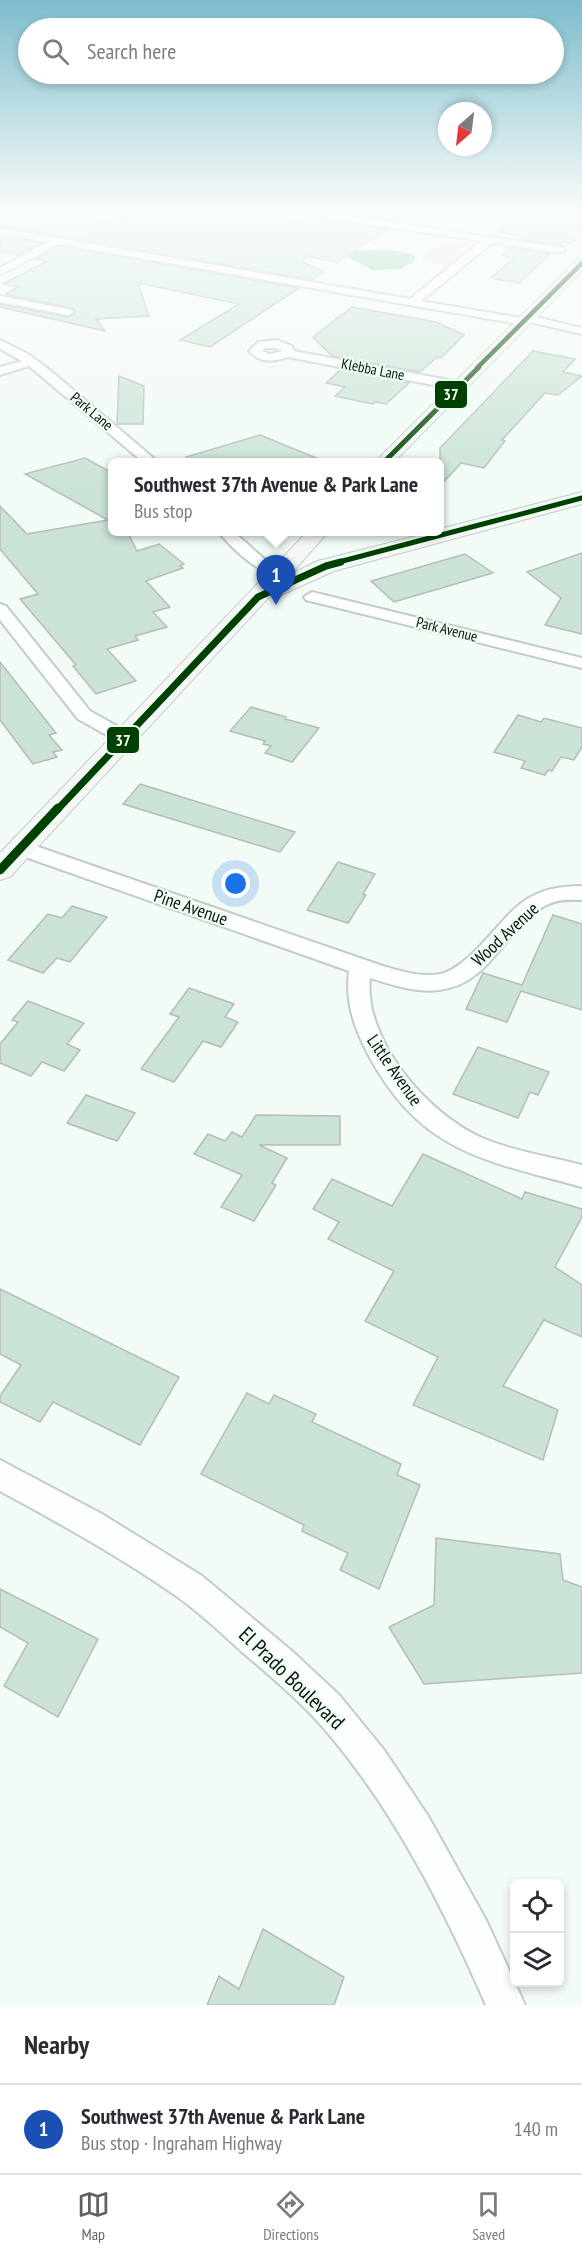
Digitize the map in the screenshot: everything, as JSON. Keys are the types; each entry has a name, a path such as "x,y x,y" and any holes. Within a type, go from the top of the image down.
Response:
{"street":[{"path":"42,307 68,312"},
{"path":"436,307 582,331"},
{"path":"388,458 538,307"},
{"name":"Park Lane","path":"0,344 31,362 146,458"},
{"name":"Klebba Lane","path":"287,353 459,386"},
{"path":"0,371 31,362"},
{"path":"444,535 582,498"},
{"path":"231,536 258,561 279,573"},
{"path":"0,870 313,536"},
{"path":"258,597 326,566 439,536"},
{"name":"Park Avenue","path":"312,597 582,663"},
{"path":"0,609 84,715 107,730 126,738"},
{"name":"Pine Avenue","path":"21,848 361,966"},
{"name":"Wood Avenue","path":"361,966 420,982 431,983 450,979 476,963 531,907 545,898 559,894 582,893"},
{"name":"Little Avenue","path":"361,966 357,978 358,1008 369,1038 422,1110 439,1125 471,1143 582,1176"},
{"name":"El Prado Boulevard","path":"0,1475 138,1552 181,1580 210,1602 308,1688 346,1729 381,1774 406,1813 453,1893 506,2005"}],"building":[{"path":"0,307 13,307 68,317 75,314 75,310 66,307 146,307 149,316 96,319 105,331"},
{"path":"235,307 271,307 210,347 180,340"},
{"path":"352,307 436,322 464,335 441,358 437,357 420,372 332,356 313,337"},
{"path":"533,351 575,359 563,372 582,376 558,395 545,393 502,440 505,441 484,468 461,463 444,482 444,458 440,458 440,448"},
{"path":"341,369 409,383 386,404 375,402 373,404 335,396 345,387 326,383"},
{"path":"119,376 144,386 143,424 117,424"},
{"path":"260,435 316,458 186,458"},
{"path":"85,458 108,471 108,520 25,474"},
{"path":"0,506 27,534 108,520 108,536 130,536 137,551 159,544 184,564 180,566 183,568 146,581 170,607 153,612 167,627 135,636 138,640 107,649 136,681 96,694 73,666 76,665 20,599 38,594 0,549"},
{"path":"582,553 582,634 545,625 561,598 527,572"},
{"path":"465,554 493,573 394,602 371,581"},
{"path":"0,662 56,733 49,735 62,750 53,752 57,757 33,764 0,720"},
{"path":"251,707 319,728 292,762 265,753 271,746 263,744 265,741 230,731"},
{"path":"518,715 541,722 544,718 582,728 582,747 574,760 561,757 552,771 548,770 545,775 521,768 525,761 494,752"},
{"path":"140,784 295,832 280,852 123,804"},
{"path":"338,862 375,874 363,894 366,895 348,923 307,910"},
{"path":"72,906 107,917 70,962 57,958 43,973 8,960 48,914 62,918"},
{"path":"553,915 582,924 582,1010 521,991 507,1022 466,1009 483,973 522,985"},
{"path":"189,988 234,1004 225,1017 238,1022 221,1047 203,1041 174,1082 141,1069 179,1017 170,1014"},
{"path":"28,1001 84,1023 67,1044 80,1050 64,1071 42,1062 31,1076 0,1063 0,1044 18,1022 12,1020"},
{"path":"478,1047 549,1072 538,1095 530,1092 518,1118 453,1094"},
{"path":"86,1095 135,1113 117,1141 67,1123"},
{"path":"256,1115 340,1116 340,1145 259,1145 287,1158 272,1183 276,1185 254,1221 221,1207 242,1175 194,1154 208,1134 225,1141 232,1132 242,1137"},
{"path":"423,1154 522,1199 525,1192 582,1209 582,1217 555,1267 582,1285 582,1337 544,1320 503,1386 558,1410 543,1460 413,1405 438,1357 365,1321 394,1271 328,1239 339,1222 313,1209 332,1179 392,1206"},
{"path":"0,1289 179,1377 140,1445 53,1402 40,1422 0,1402 0,1396 21,1365 0,1354"},
{"path":"247,1393 269,1404 274,1395 316,1414 312,1422 401,1464 397,1475 420,1485 379,1589 340,1570 348,1553 302,1531 304,1525 201,1474"},
{"path":"436,1538 560,1554 563,1580 582,1587 582,1673 424,1684 389,1627 434,1605"},
{"path":"0,1589 98,1639 58,1717 4,1686 28,1643 0,1627"},
{"path":"263,1929 344,1977 334,2005 207,2005 219,1976 239,1989"}],"transit line":[{"name":"37","path":"388,458 539,307"},
{"name":"37","path":"444,535 582,498"},
{"name":"37","path":"0,870 258,597 326,566 439,536"}],"place":[{"name":"Southwest 37th Avenue & Park Lane","path":"276,605"}]}
